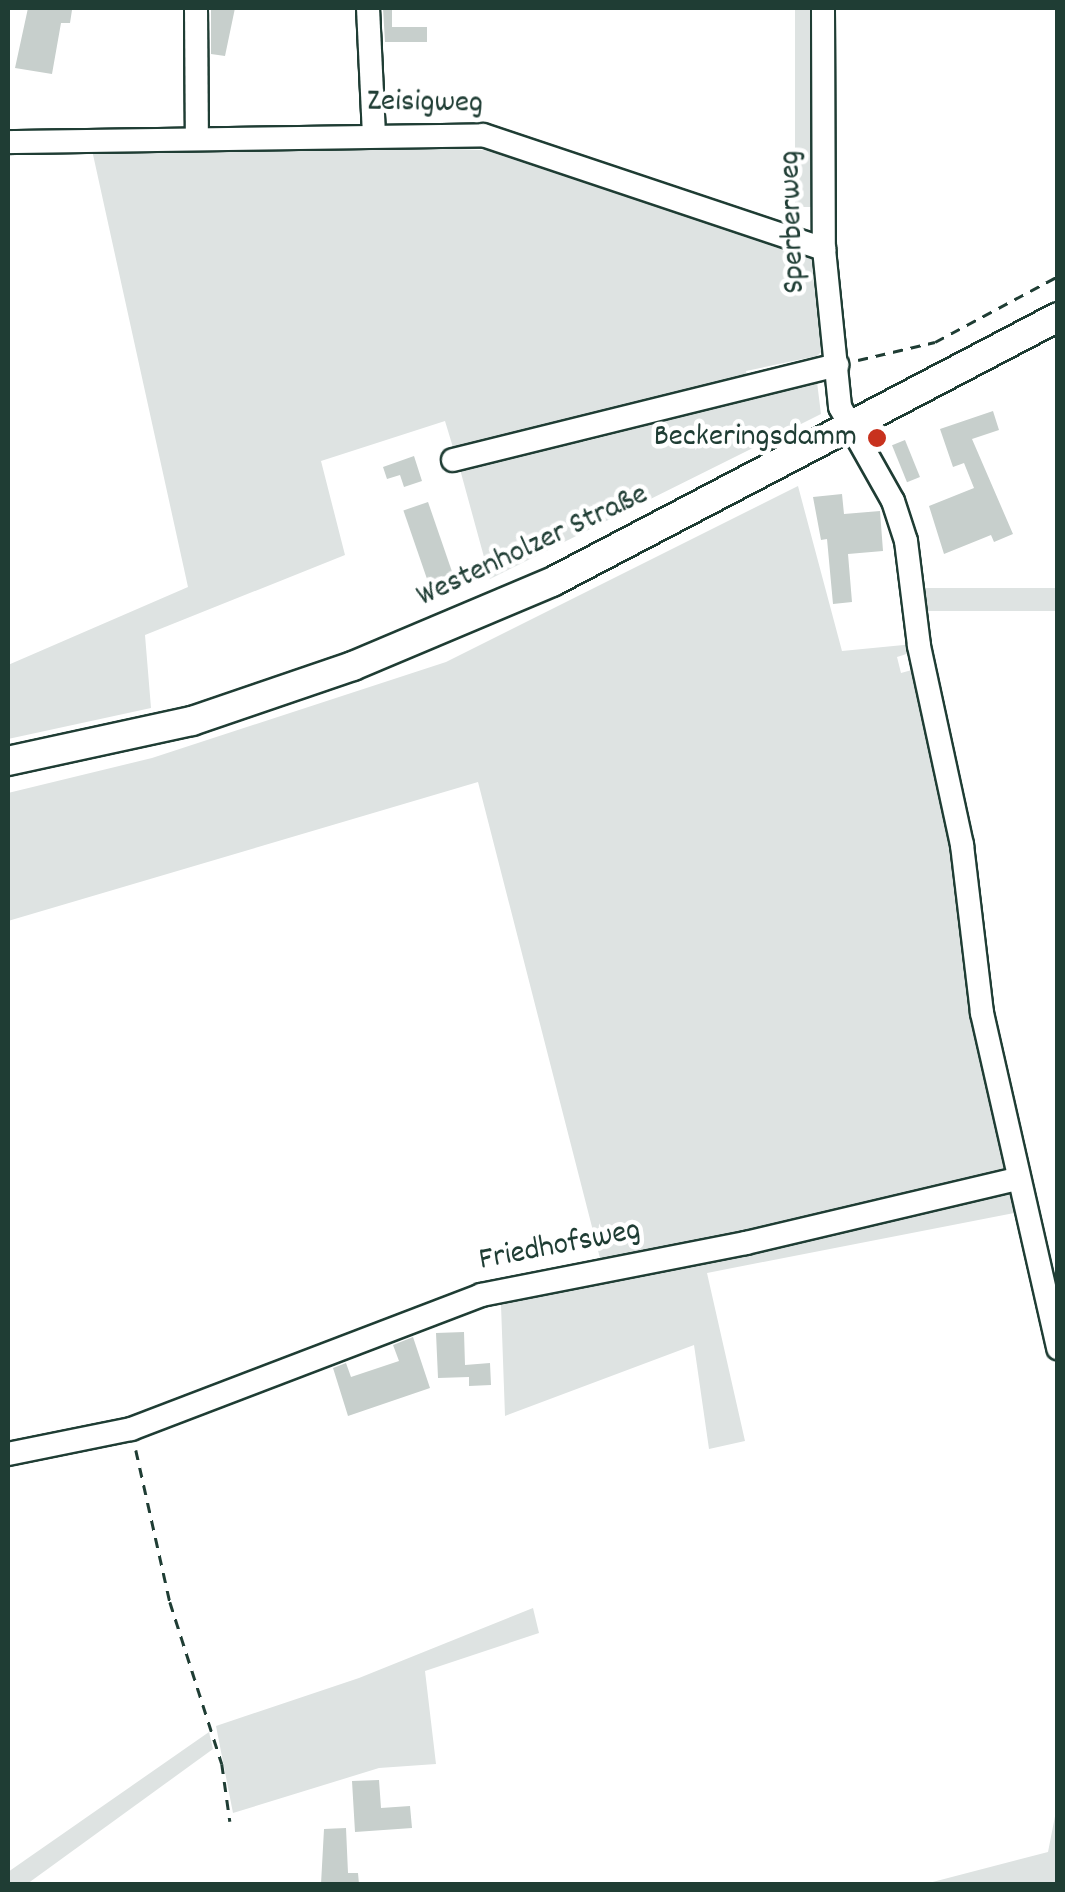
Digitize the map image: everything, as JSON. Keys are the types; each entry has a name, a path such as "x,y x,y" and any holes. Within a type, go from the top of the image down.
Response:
{"main road":[{"name":"Westenholzer Straße","path":"8,761 192,721 352,666 552,582 854,428 1058,317"}],"street":[{"path":"196,8 197,138"},
{"path":"368,8 374,136"},
{"name":"Sperberweg","path":"822,8 824,249 840,407 854,428"},
{"name":"Zeisigweg","path":"8,142 374,136 504,139 824,249"},
{"path":"453,460 836,365"},
{"path":"854,428 906,540 910,597 962,844 982,1013 1016,1179 1058,1348"},
{"name":"Friedhofsweg","path":"8,1454 131,1428 482,1294 746,1243 1016,1179"}],"path":[{"path":"836,365 935,342 1058,276"},
{"path":"131,1428 170,1602 222,1764 230,1821"}],"shaded area":[{"path":"795,8 817,8 817,207 795,207"},
{"path":"365,145 503,151 813,257 828,345 817,356 746,371 748,380 455,454 445,421 321,461 345,555 145,635 151,708 8,739 8,665 188,587 92,150"},
{"path":"817,382 821,414 490,579 458,462 576,433 583,442"},
{"path":"798,486 842,651 914,644 916,651 897,657 901,673 919,668 1010,1171 602,1266 478,782 8,921 8,793 152,758 446,662"},
{"path":"917,588 1057,588 1057,611 917,611"},
{"path":"1013,1183 1019,1212 707,1273 745,1441 709,1449 694,1345 505,1416 501,1305 682,1267"},
{"path":"533,1608 539,1633 425,1671 436,1764 379,1768 233,1813 216,1726 359,1678"},
{"path":"209,1732 213,1749 27,1884 8,1884 8,1872"},
{"path":"1057,1806 1057,1882 925,1884 1048,1852"}],"building":[{"path":"28,8 72,10 70,23 61,23 52,74 15,68"},
{"path":"211,8 235,8 225,56 211,54"},
{"path":"383,8 392,8 392,27 427,27 427,42 385,42"},
{"path":"993,411 999,430 972,439 1013,534 994,542 991,535 944,554 929,506 974,488 964,463 953,467 940,429"},
{"path":"905,440 920,477 907,482 892,445"},
{"path":"414,456 422,481 404,487 400,475 387,479 383,467"},
{"path":"842,494 844,514 880,511 883,551 848,554 852,602 833,604 827,539 821,540 813,497"},
{"path":"428,502 453,574 428,582 403,510"},
{"path":"464,1332 465,1365 490,1363 491,1385 469,1386 469,1377 438,1378 436,1333"},
{"path":"413,1337 430,1388 348,1416 333,1368 346,1363 351,1377 399,1361 393,1345"},
{"path":"379,1780 381,1808 410,1806 412,1828 355,1832 352,1781"},
{"path":"346,1828 348,1873 358,1873 359,1884 321,1884 324,1829"}],"place":[{"name":"Beckeringsdamm","path":"877,438"}]}
